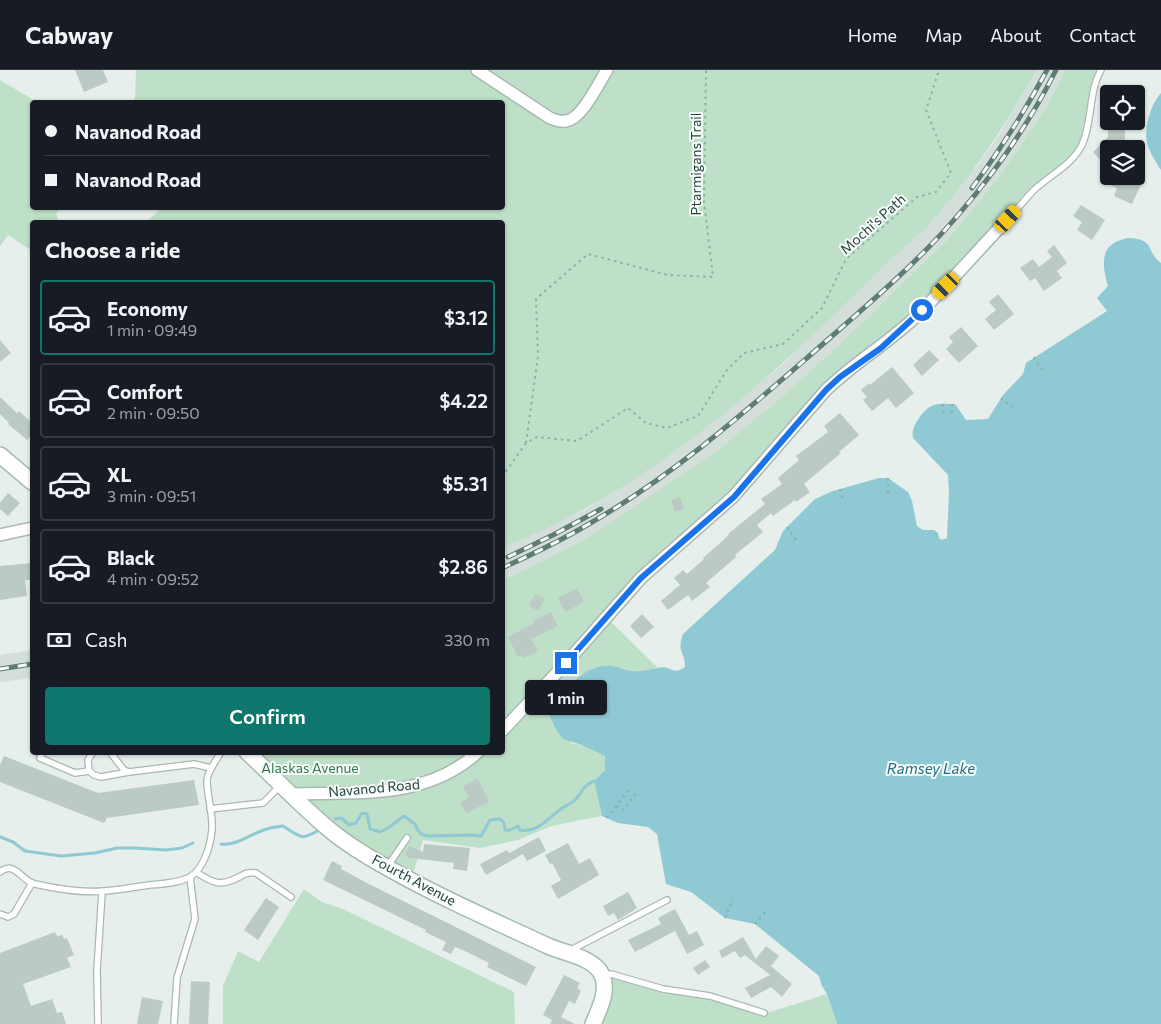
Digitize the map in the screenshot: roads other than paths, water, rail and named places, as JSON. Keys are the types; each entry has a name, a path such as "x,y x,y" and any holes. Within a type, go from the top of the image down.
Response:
{"street":[{"path":"477,70 550,118 564,121 570,120 582,111 607,70"},
{"path":"505,728 566,663 641,578 734,497 826,390 840,377 881,348 910,321 1008,219"},
{"path":"0,455 30,480"},
{"path":"0,535 30,528"},
{"name":"Fourth Avenue","path":"250,755 330,830 356,849 387,868 448,898 590,963 602,975"},
{"name":"Navanod Road","path":"286,789 364,792 408,788 441,778 474,755"},
{"path":"593,1024 604,991 602,975"}],"lane":[{"path":"1008,219 1034,191 1074,158 1087,131 1092,92 1101,70"},
{"path":"41,755 40,758 74,772 89,771 101,777 194,764 211,768"},
{"path":"89,771 88,760 91,755"},
{"path":"112,755 124,770 129,772"},
{"path":"0,872 7,868 12,868 32,883 62,889 102,892 171,882 190,877 204,860 209,845 212,829 207,778 219,755"},
{"path":"210,809 263,803 286,789"},
{"path":"387,868 407,838"},
{"path":"196,872 220,884 229,882 249,872 256,873 291,897"},
{"path":"174,1024 177,978 195,919 190,877"},
{"path":"0,914 8,917 14,914 32,883"},
{"path":"98,1024 97,971 102,892"},
{"path":"566,953 667,900"},
{"path":"602,975 612,974 663,989 710,996 764,1013"}],"water":[{"path":"1161,93 1161,170 1149,149 1146,136 1149,116 1154,103"},
{"name":"Ramsey Lake","path":"1128,238 1147,243 1156,259 1161,263 1161,1024 837,1024 819,976 755,924 725,918 691,892 666,884 657,834 648,827 618,823 602,816 594,781 605,770 605,756 582,745 563,739 548,713 575,680 592,669 612,666 631,671 642,671 662,667 676,671 685,667 680,645 683,634 775,550 783,531 815,499 833,491 879,478 888,478 908,492 912,501 917,526 923,530 934,530 942,540 947,538 948,475 913,438 914,429 919,418 926,410 936,404 955,404 966,420 988,419 1003,395 1023,374 1026,363 1107,311 1097,298 1108,286 1104,270 1105,255 1112,244"}],"waterway":[{"path":"335,819 341,818 349,825 356,823 362,813 367,814 370,829 380,832 404,816 415,824 421,834 427,836 481,836 490,820 500,819 504,823 505,830 518,826 520,830 526,831 542,824 573,801 585,787 594,781"},
{"path":"221,844 233,843 275,827 283,826 301,836 309,835 321,829"},
{"path":"0,837 13,842 25,851 61,856 95,853 117,848 166,850 182,848 193,843"}],"railway":[{"path":"972,188 1012,130 1047,70"},
{"path":"505,567 545,548 587,525 674,468 755,403 905,271 942,234 1000,163 1024,127 1056,70"},
{"path":"508,557 601,509"},
{"path":"0,669 30,664"}],"park label":[{"name":"Alaskas Avenue","path":"310,768"}]}
